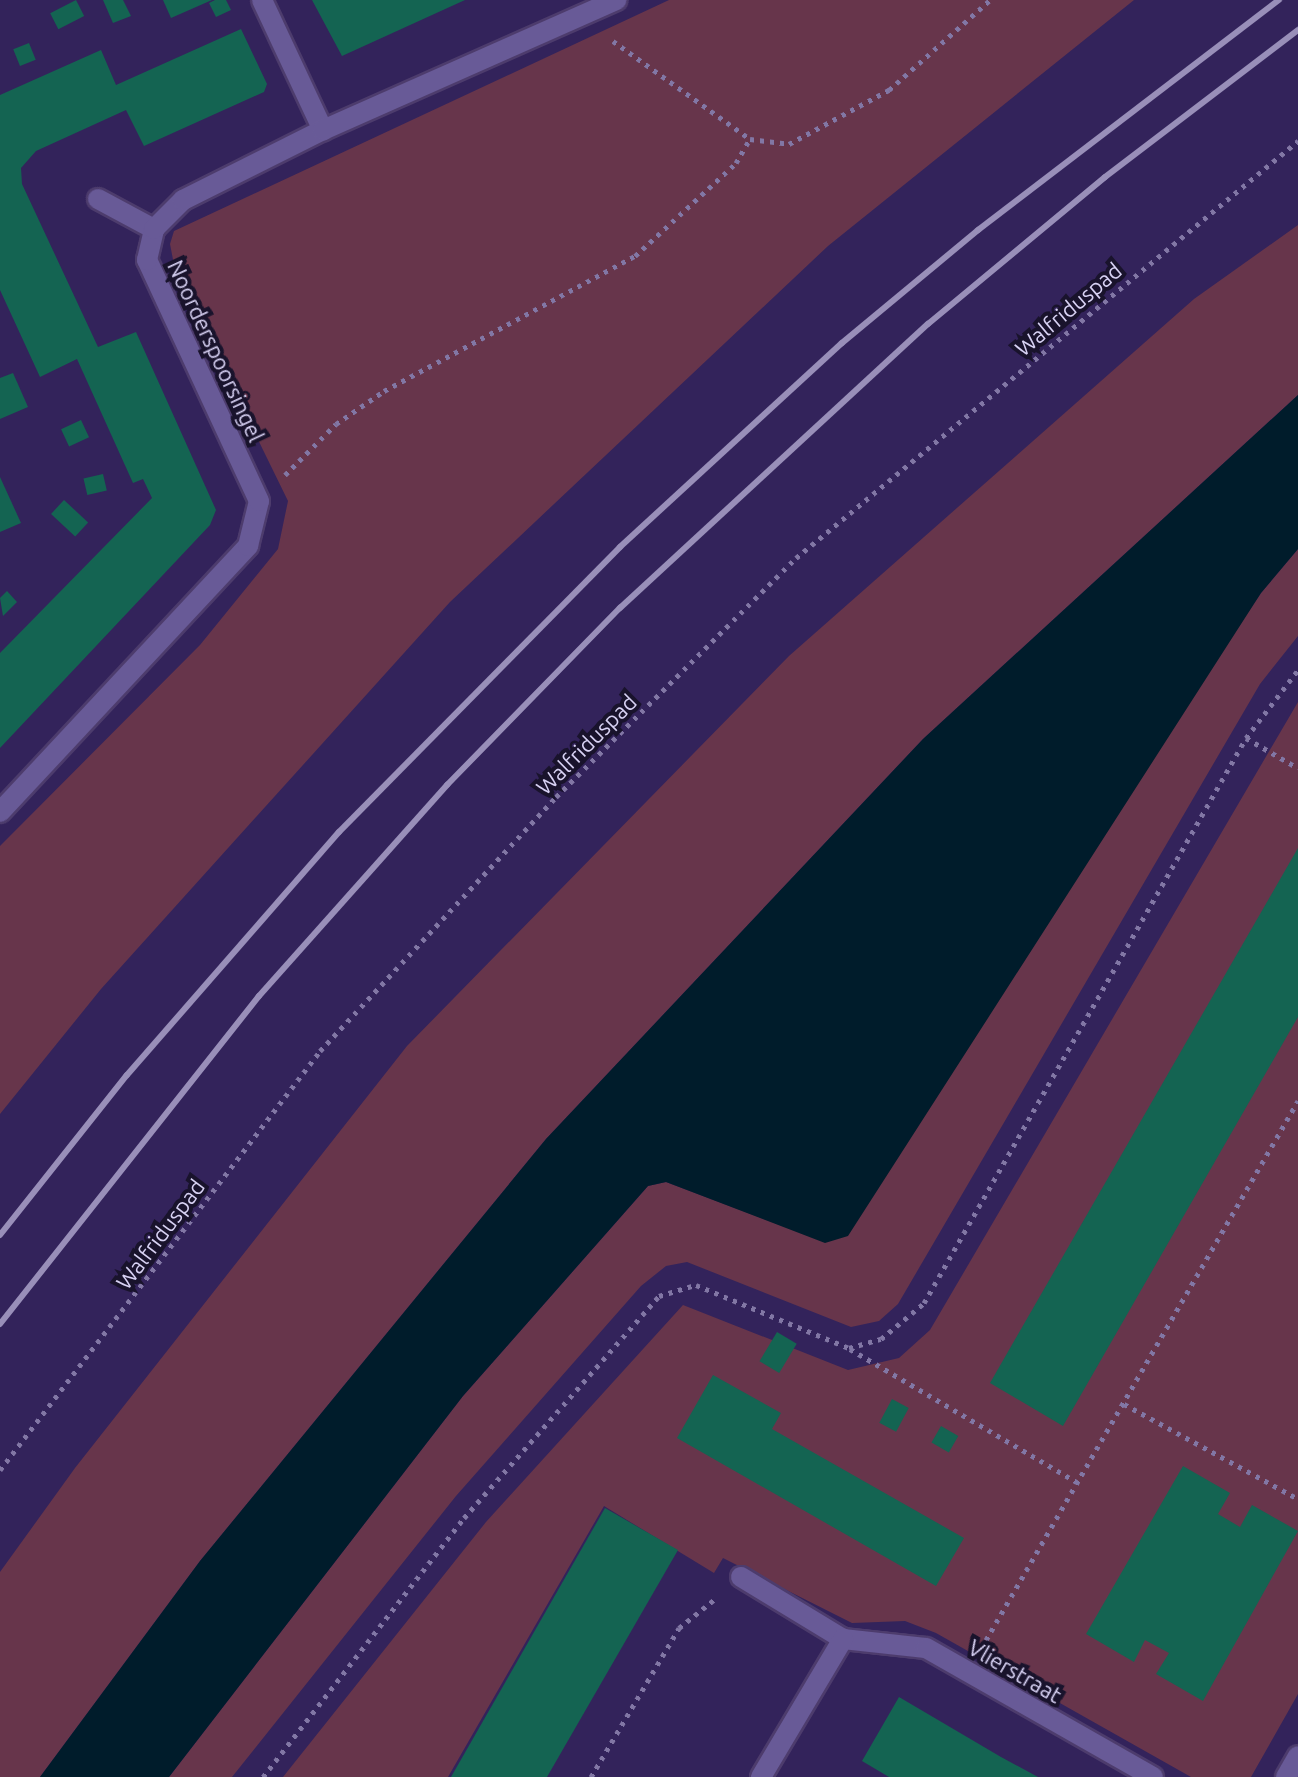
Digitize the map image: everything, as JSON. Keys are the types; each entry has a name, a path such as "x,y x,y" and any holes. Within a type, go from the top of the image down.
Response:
{"street":[{"path":"262,0 323,130"},
{"path":"98,199 154,229 183,200 323,130 616,0"},
{"name":"Noorderspoorsingel","path":"154,229 147,260 259,501"},
{"path":"0,812 248,546 259,501"},
{"name":"Vlierstraat","path":"741,1577 843,1639 926,1648 1153,1777"},
{"path":"761,1777 843,1639"},
{"path":"1286,1777 1298,1756"}],"path":[{"path":"591,11 617,46 727,117 750,139 789,144 889,90 990,0"},
{"path":"259,501 336,424 384,391 635,256 736,163 750,139"},
{"name":"Walfriduspad","path":"0,1470 320,1051 556,797 796,558 1298,141"},
{"path":"849,1348 881,1339 924,1303 1246,738 1298,670"},
{"path":"1246,738 1298,768"},
{"path":"967,1672 1298,1101"},
{"path":"263,1777 464,1518 659,1296 696,1285 849,1348 1077,1482"},
{"path":"1124,1404 1298,1499"},
{"path":"591,1777 679,1628 741,1577"}],"shaded area":[{"path":"669,0 1134,0 828,246 450,602 101,989 0,1114 0,846 200,645 278,549 288,501 175,270 170,244 174,231"},
{"path":"1298,225 1298,395 923,739 546,1139 200,1561 40,1777 0,1777 0,1572 75,1468 407,1046 789,656 1194,299"},
{"path":"1298,549 1298,636 1260,684 898,1304 879,1321 851,1327 687,1262 666,1266 641,1286 456,1496 232,1777 169,1777 463,1396 648,1186 666,1182 825,1242 1261,593"},
{"path":"1298,702 1298,1694 1251,1777 1191,1777 936,1633 905,1621 852,1623 723,1558 714,1573 604,1506 448,1777 283,1777 486,1522 683,1305 848,1370 899,1358 930,1330"}],"water":[{"path":"1298,395 1298,549 1261,593 848,1236 825,1243 666,1182 648,1186 463,1396 169,1777 40,1777 200,1561 546,1139 923,739"}],"building":[{"path":"76,0 84,16 58,29 50,13"},
{"path":"103,0 123,0 131,16 113,23"},
{"path":"163,0 212,0 171,18"},
{"path":"226,0 231,10 216,17 209,3"},
{"path":"312,0 465,0 342,56"},
{"path":"241,29 267,84 264,92 144,146 126,110 36,151 21,168 22,184 98,347 136,332 216,510 210,525 0,748 0,653 152,498 143,479 133,483 77,359 40,377 0,290 0,95 101,50 116,85"},
{"path":"29,43 36,60 20,66 13,49"},
{"path":"13,373 28,407 0,419 0,378"},
{"path":"81,420 89,437 69,447 61,429"},
{"path":"103,474 107,491 87,495 84,478"},
{"path":"0,477 21,523 0,532"},
{"path":"64,500 88,523 75,536 51,514"},
{"path":"7,591 17,602 3,616 0,598"},
{"path":"1298,848 1298,1017 1063,1426 990,1383"},
{"path":"777,1332 797,1344 779,1373 759,1361"},
{"path":"713,1375 781,1413 772,1429 964,1538 936,1586 677,1438"},
{"path":"892,1399 909,1408 896,1432 879,1423"},
{"path":"941,1426 958,1436 949,1452 932,1442"},
{"path":"1183,1466 1230,1493 1218,1514 1240,1527 1252,1505 1298,1531 1203,1701 1156,1674 1169,1653 1145,1640 1134,1662 1086,1634"},
{"path":"605,1508 678,1550 547,1777 451,1777"},
{"path":"899,1697 1038,1777 889,1777 862,1761"}],"railway":[{"path":"0,1235 127,1075 339,832 620,547 842,343 978,230 1279,0"},
{"path":"0,1324 259,996 447,785 620,608 928,324 1105,177 1298,30"}]}
